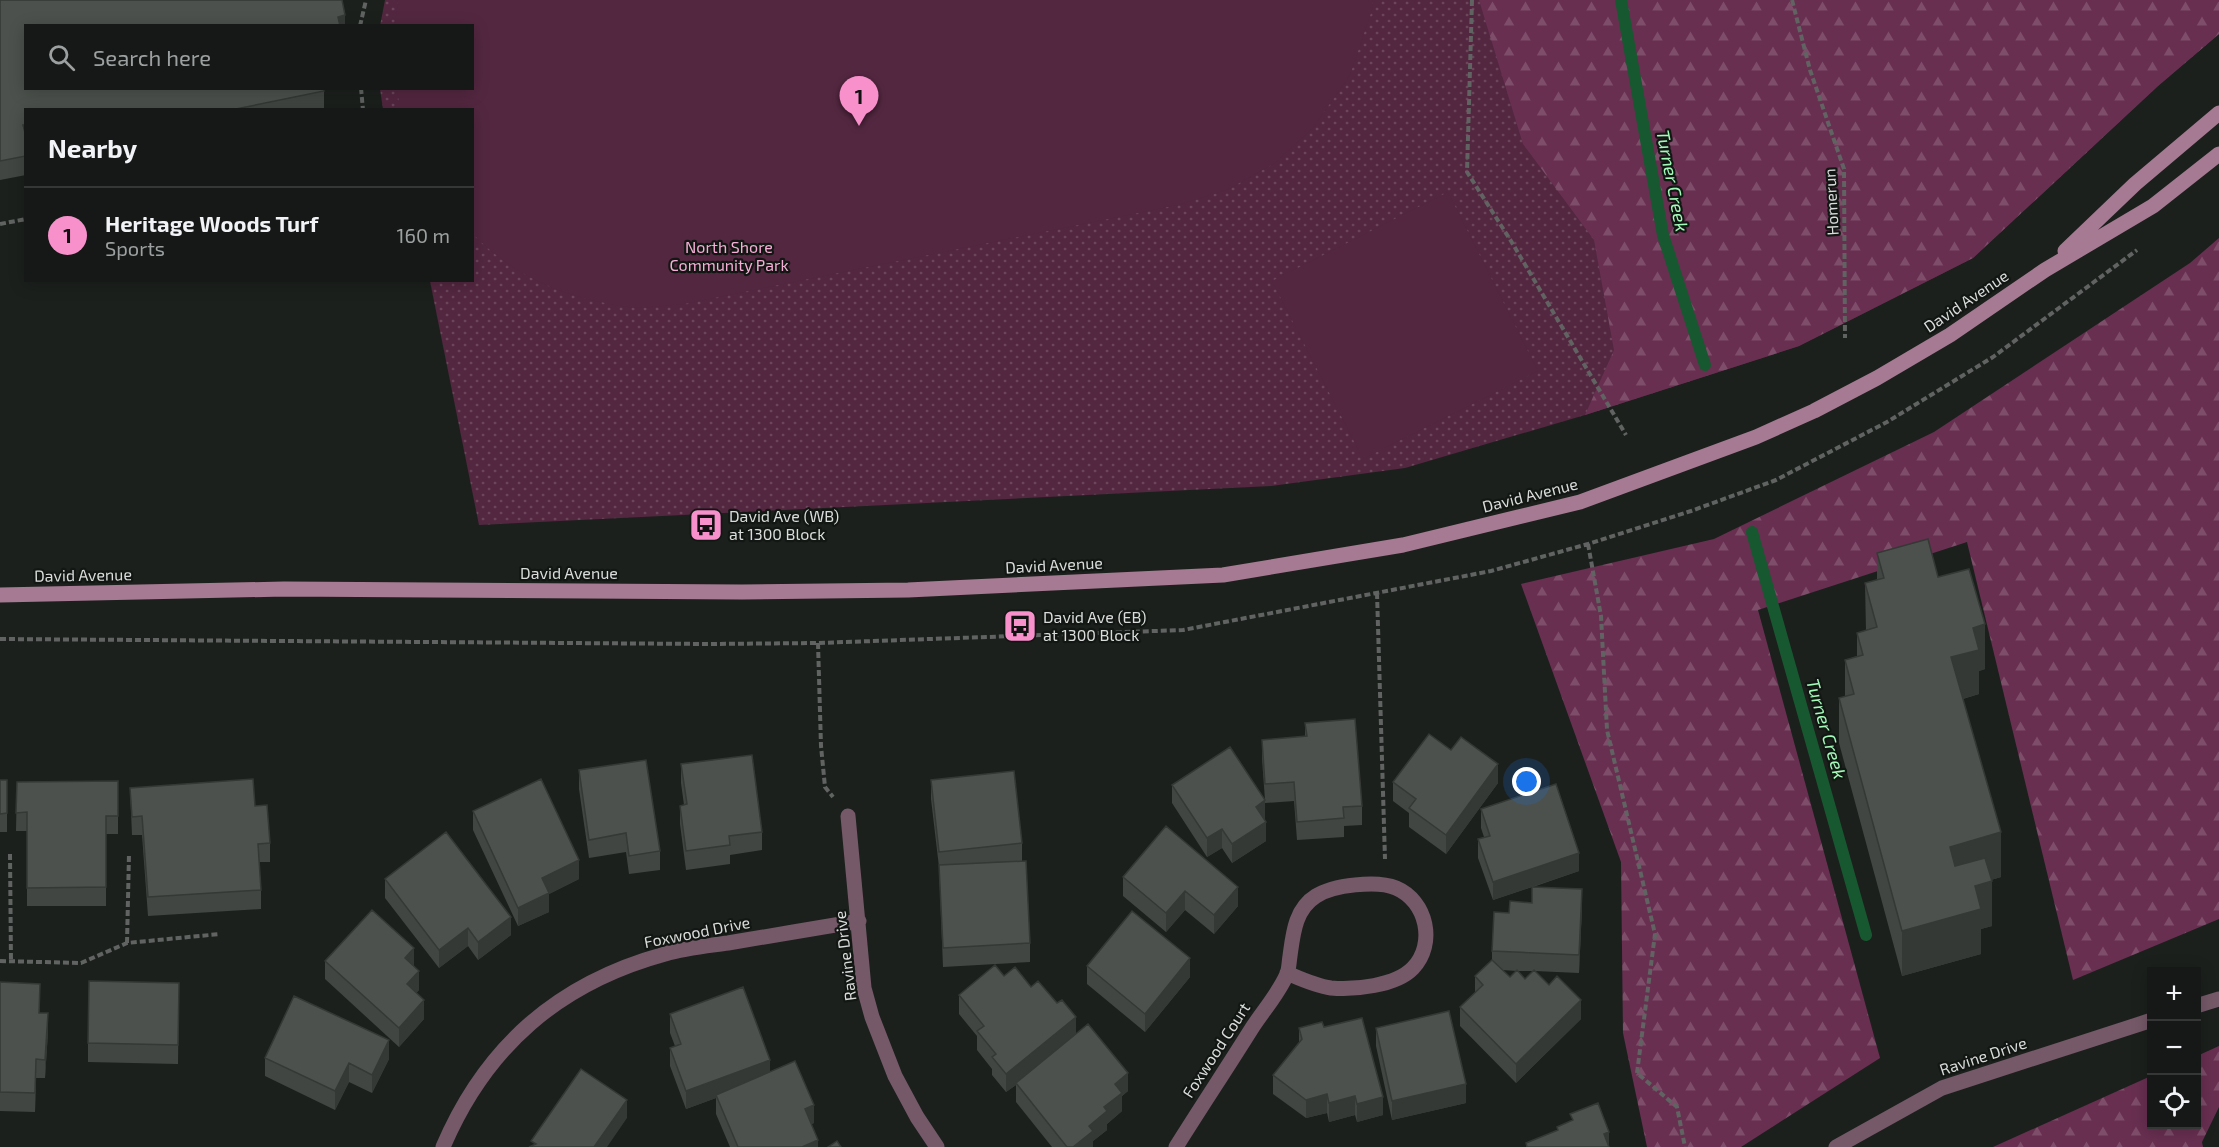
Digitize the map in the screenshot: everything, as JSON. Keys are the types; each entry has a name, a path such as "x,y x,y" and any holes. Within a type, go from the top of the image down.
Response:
{"main road":[{"name":"David Avenue","path":"2045,270 2135,184 2219,113"},
{"name":"David Avenue","path":"0,595 284,589 731,592 908,590 1223,575 1403,545 1580,502 1756,437 1814,411 1867,384 1950,335 2045,270 2153,206 2219,154"}],"street":[{"name":"Ravine Drive","path":"848,816 864,988 872,1017 895,1076 917,1118 937,1147"},
{"name":"Foxwood Court","path":"1176,1147 1287,974 1294,927 1303,908 1316,896 1334,888 1378,884 1397,888 1413,900 1424,917 1427,937 1423,954 1412,969 1394,980 1364,988 1329,988 1287,974"},
{"name":"Foxwood Drive","path":"443,1147 457,1115 486,1071 512,1039 539,1015 571,992 605,975 668,953 859,921"},
{"path":"2201,1004 2219,999"},
{"name":"Ravine Drive","path":"1836,1147 1942,1088 2148,1021"}],"path":[{"path":"360,24 366,0"},
{"path":"1473,0 1467,172 1511,241 1626,435"},
{"name":"Homerun","path":"1792,0 1810,70 1844,169 1845,338"},
{"path":"361,90 363,108"},
{"path":"0,224 24,219"},
{"path":"0,639 709,644 818,643 1183,630 1491,571 1588,544 1601,616 1607,730 1655,934 1637,1073 1677,1107 1684,1147"},
{"path":"1377,593 1383,840 1386,866"},
{"path":"818,643 821,746 825,787 848,816"},
{"path":"10,854 11,961"},
{"path":"127,943 129,854"},
{"path":"0,961 81,963 127,943 220,934"}],"green space":[{"name":"North Shore Community Park","path":"385,0 2219,0 2219,34 2158,86 1973,258 1799,346 1585,415 1405,468 1271,486 479,525 430,282 474,282 474,108 383,108 380,90 474,90 474,24 380,24"},
{"path":"398,0 1373,0 1372,10 1350,75 1313,128 1275,163 1227,190 1178,205 684,304 642,308 585,298 544,284 507,263 474,235 474,108 401,108 396,90 474,90 474,24 395,24"},
{"path":"1479,0 2219,0 2219,34 2158,86 1973,258 1799,346 1585,415 1614,350 1594,240 1523,144"},
{"path":"1448,192 1538,371 1363,459 1272,281"},
{"path":"2219,238 2219,919 2073,980 1967,542 1758,610 1880,1058 1741,1147 1647,1147 1623,1033 1621,862 1521,584 1714,539 1934,432 2190,263"},
{"path":"2219,1046 2219,1107 2202,1142 2203,1147 1993,1147 2147,1078 2147,1129 2201,1129 2201,1054"}],"building":[{"path":"0,0 342,0 345,15 338,17 340,24 24,24 24,90 324,91 241,108 24,108 24,156 0,161"},
{"path":"1928,539 1938,577 1969,569 1985,624 1973,628 1979,650 1951,657 2001,832 1950,847 1955,866 1985,858 1992,881 1975,886 1981,909 1902,931 1839,698 1854,694 1845,660 1863,655 1857,633 1877,627 1865,583 1884,578 1877,553"},
{"path":"1355,719 1362,806 1343,807 1344,818 1297,822 1294,782 1265,784 1262,740 1307,736 1305,723"},
{"path":"1429,734 1451,750 1461,737 1498,764 1446,835 1409,808 1416,799 1393,782"},
{"path":"1230,747 1265,800 1256,807 1266,822 1232,844 1222,829 1207,838 1172,785"},
{"path":"752,755 762,832 729,836 730,845 686,851 680,806 687,804 681,764"},
{"path":"646,760 660,851 629,856 626,833 589,840 579,770"},
{"path":"1014,771 1022,843 939,852 931,780"},
{"path":"253,779 255,806 267,805 270,843 258,844 261,890 148,897 142,816 132,817 130,788"},
{"path":"541,779 579,860 542,878 549,893 518,908 473,811"},
{"path":"0,780 7,780 7,813 0,814"},
{"path":"118,781 118,816 106,816 106,887 27,888 27,812 16,813 17,782"},
{"path":"1556,784 1579,853 1493,882 1478,839 1490,836 1481,809"},
{"path":"1166,826 1238,887 1214,915 1185,891 1166,913 1123,877"},
{"path":"446,832 511,917 478,942 468,928 439,950 385,879"},
{"path":"1026,861 1030,943 943,948 939,865"},
{"path":"1532,887 1582,889 1579,955 1492,951 1494,912 1509,913 1510,901 1532,903"},
{"path":"372,910 414,948 405,958 419,971 407,984 424,1000 399,1028 325,961"},
{"path":"1132,911 1190,958 1145,1014 1087,966"},
{"path":"1492,960 1510,977 1517,970 1525,979 1534,970 1549,985 1557,976 1581,1000 1516,1064 1460,1007 1483,985 1475,976"},
{"path":"995,965 1004,976 1015,967 1031,987 1038,981 1057,1003 1062,1000 1076,1017 1006,1074 992,1057 996,1054 977,1031 984,1026 959,995"},
{"path":"89,981 179,983 178,1045 88,1043"},
{"path":"0,982 40,984 39,1013 48,1013 45,1060 36,1059 35,1093 0,1092"},
{"path":"743,987 770,1060 686,1091 670,1048 681,1044 670,1014"},
{"path":"294,996 389,1040 372,1075 349,1063 335,1091 265,1058"},
{"path":"1449,1011 1466,1084 1392,1101 1376,1028"},
{"path":"1362,1018 1383,1097 1357,1104 1355,1096 1329,1103 1327,1094 1306,1100 1273,1075 1302,1039 1299,1028 1322,1022 1324,1027"},
{"path":"1088,1024 1128,1073 1115,1084 1122,1093 1104,1107 1107,1111 1089,1126 1093,1131 1073,1147 1067,1147 1016,1083"},
{"path":"795,1061 814,1105 805,1109 818,1140 802,1147 738,1147 716,1095"},
{"path":"581,1069 627,1100 594,1147 529,1147 536,1144 531,1141"},
{"path":"1598,1103 1609,1132 1604,1134 1609,1147 1527,1147 1526,1143 1558,1130 1557,1127 1573,1120 1570,1114"},
{"path":"837,1141 841,1147 828,1147"}],"waterway":[{"name":"Turner Creek","path":"1621,0 1663,235 1705,365"},
{"name":"Turner Creek","path":"1752,532 1866,935"}],"place":[{"name":"Heritage Woods Turf","path":"859,126"},
{"name":"David Ave (WB) at 1300 Block","path":"706,525"},
{"name":"David Ave (EB) at 1300 Block","path":"1020,626"}]}
